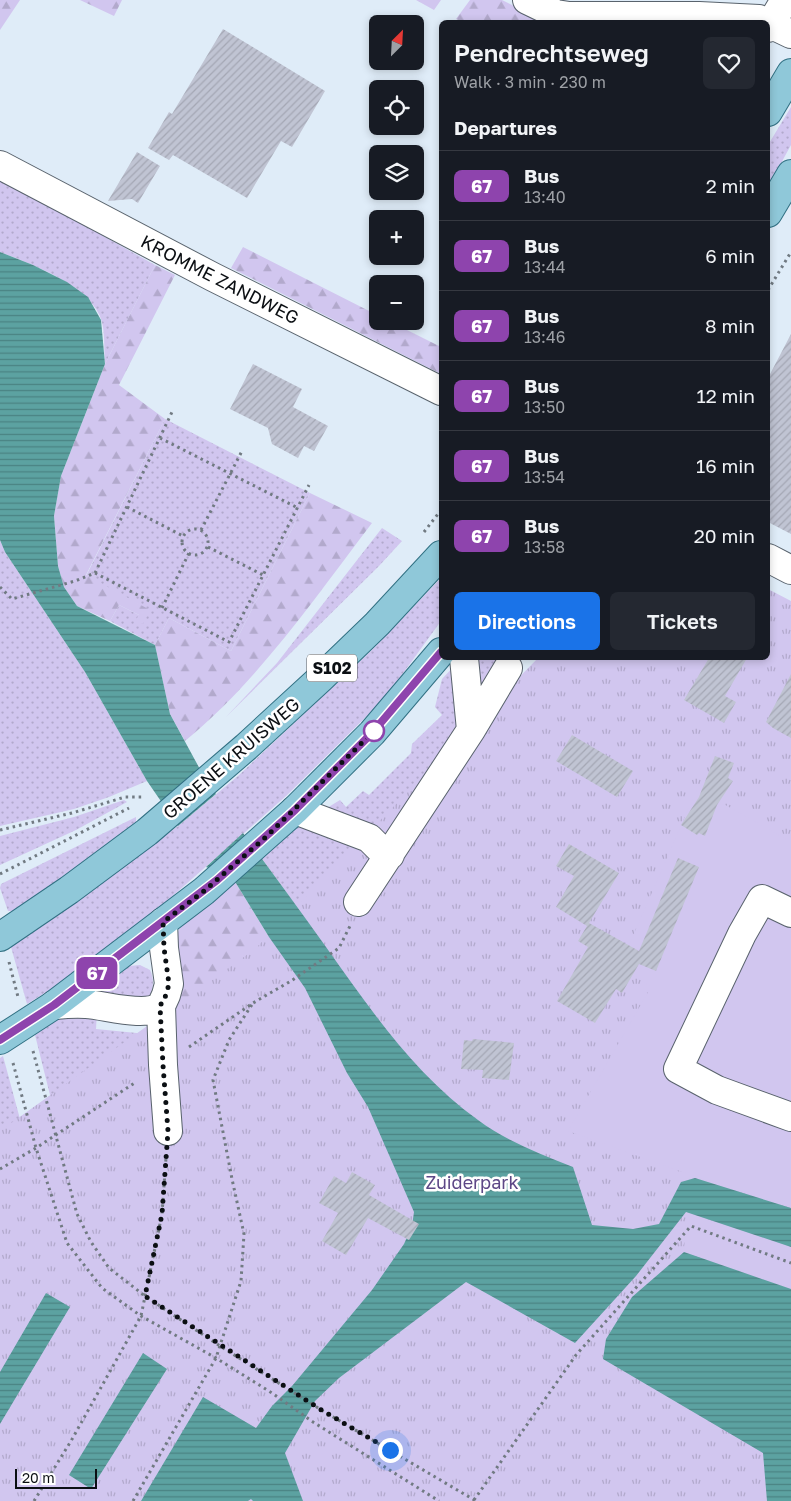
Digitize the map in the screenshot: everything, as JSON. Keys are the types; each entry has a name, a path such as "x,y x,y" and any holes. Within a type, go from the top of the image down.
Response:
{"main road":[{"path":"770,109 791,73"},
{"path":"770,210 791,174"},
{"name":"GROENE KRUISWEG","path":"1,937 148,832 215,774 335,665 377,624 439,557"},
{"path":"10,1033 54,1005 204,891 267,836 372,733 439,654"}],"street":[{"path":"527,0 556,14 569,16 699,16 761,20"},
{"path":"773,26 784,0"},
{"name":"KROMME ZANDWEG","path":"0,165 213,277 439,390"},
{"path":"770,559 791,570"},
{"path":"464,660 471,730"},
{"path":"358,902 471,730 508,668"},
{"path":"295,810 369,838 390,855"},
{"path":"791,912 762,899 742,934 678,1069 716,1090 791,1117"},
{"path":"54,1005 86,1004 146,1011 160,1006 169,984 164,948 163,922"},
{"path":"160,1006 168,1131"}],"path":[{"path":"770,287 791,252"},
{"path":"0,587 12,599 23,598 94,573 173,410"},
{"path":"160,438 298,508"},
{"path":"201,530 242,451"},
{"path":"94,573 229,642 310,485"},
{"path":"127,507 183,536"},
{"path":"191,529 201,530 207,534 208,547 202,554 189,553 183,547 183,536 191,529"},
{"path":"208,547 263,575"},
{"path":"162,608 189,553"},
{"name":"GROENE KRUISWEG","path":"0,830 72,813 125,797 151,797 142,802"},
{"name":"GROENE KRUISWEG","path":"0,874 133,806"},
{"path":"1,937 10,1033 36,1148 67,1243 102,1288 141,1316 216,1358 272,1393 313,1422 439,1501"},
{"path":"291,981 339,948"},
{"path":"133,1501 216,1358 241,1282 244,1234 213,1080 229,1040 253,1003"},
{"path":"10,1033 77,1214 91,1242 110,1268 145,1296 220,1346 323,1411 474,1501 576,1356 691,1226 791,1263"},
{"path":"34,1501 71,1441 141,1316 162,1214 168,1131"},
{"path":"0,1169 36,1148"}],"green space":[{"path":"0,0 20,0 0,30"},
{"path":"80,0 122,0 114,16"},
{"path":"416,0 441,0 434,10"},
{"path":"470,0 502,0 542,20 458,20 456,19"},
{"path":"791,107 791,145 770,183 770,142"},
{"path":"0,178 155,265 105,364 102,322 96,309 87,298 74,287 44,270 0,252"},
{"path":"243,247 369,311 369,330 407,330 439,346 439,373 231,268"},
{"path":"155,265 175,275 119,385 165,419 86,575 150,610 143,624 135,621 139,615 119,605 110,621 77,606 64,587 58,566 54,516 61,476 105,364"},
{"path":"165,419 310,493 231,651 169,618 155,645 110,621 119,605 139,615 149,610 86,576"},
{"path":"310,493 372,523 307,609 261,665 212,717 185,741 170,714 155,645 169,618 231,651"},
{"path":"382,528 402,541 226,717 277,663"},
{"path":"0,540 5,552 85,672 147,781 74,809 0,826"},
{"path":"439,580 439,624 385,698 286,796 126,937 76,974 27,1004 11,947 178,826 238,776 373,649"},
{"name":"Zuiderpark","path":"770,590 791,601 791,1501 0,1501 0,1131 255,949 536,660 770,660"},
{"path":"475,660 501,660 482,688 477,686"},
{"path":"456,664 461,724 391,834 327,808 340,800 346,807 363,791 369,795 411,753 412,744 442,715 435,707 442,679"},
{"path":"697,789 791,842 791,1208 730,1189 568,1131 651,987 620,966"},
{"path":"124,800 127,802 76,830 0,865 0,836 74,817"},
{"path":"136,817 136,822 16,911 8,911 0,888 1,884"},
{"path":"301,826 359,847 326,947 260,856 286,832"},
{"path":"234,880 269,937 293,969 173,1013 174,942 180,927"},
{"path":"140,965 150,970 152,974 153,984 149,999 141,1000 99,992 129,966"},
{"path":"97,1012 96,1029 157,1035 58,1127 35,1035 63,1015"},
{"path":"3,1056 27,1145 0,1162 0,1058"},
{"path":"686,1212 791,1247 791,1289 684,1252"}],"shaded area":[{"path":"0,252 33,265 67,282 88,297 101,320 105,364 61,476 54,516 58,566 64,587 77,606 155,645 170,714 208,784 216,794 178,826 147,781 85,672 5,552 0,540"},
{"path":"243,833 359,994 414,1062 455,1102 489,1128 524,1146 573,1167 592,1225 633,1229 659,1224 681,1182 695,1178 791,1208 791,1247 686,1212 636,1276 575,1343 466,1282 339,1378 315,1401 285,1453 303,1501 253,1501 251,1499 248,1501 141,1501 203,1397 256,1428 272,1406 292,1386 372,1290 404,1244 412,1226 414,1212 368,1107 347,1073 305,988 269,937 234,880 206,867"},
{"path":"684,1252 791,1289 791,1501 767,1501 763,1453 603,1359 606,1339 632,1297"},
{"path":"46,1293 70,1307 0,1424 0,1372"},
{"path":"143,1353 167,1369 91,1489 69,1475"}],"building":[{"path":"223,29 325,91 292,147 281,141 247,198 173,155 169,160 148,148 169,112 172,114"},
{"path":"137,152 160,166 138,203 132,199 108,201"},
{"path":"791,334 791,534 770,523 770,374"},
{"path":"253,364 302,389 293,407 328,426 314,451 304,446 298,458 272,444 268,428 230,409"},
{"path":"708,660 746,660 725,696 736,702 724,723 684,700"},
{"path":"791,674 791,738 766,722"},
{"path":"572,735 633,771 617,797 556,761"},
{"path":"715,756 734,763 728,778 733,781 717,805 705,836 699,833 697,835 681,825 699,797"},
{"path":"569,844 619,873 589,923 639,951 678,858 699,867 656,971 639,964 622,993 616,989 595,1023 557,1001 588,947 578,941 587,926 556,907 574,876 556,866"},
{"path":"473,1039 514,1043 509,1080 482,1078 483,1070 461,1069 464,1040 472,1041"},
{"path":"352,1172 375,1185 369,1195 419,1224 409,1240 368,1218 346,1255 322,1241 338,1213 319,1203 334,1176 346,1183"}],"bus line":[{"name":"67","path":"0,1040 54,1005 217,880 295,810 372,733 439,654"}],"route":[{"path":"374,731 267,836 204,891 163,922 164,948 169,984 164,1002 160,1006 168,1131 162,1214 145,1296 323,1411 390,1450"}]}
